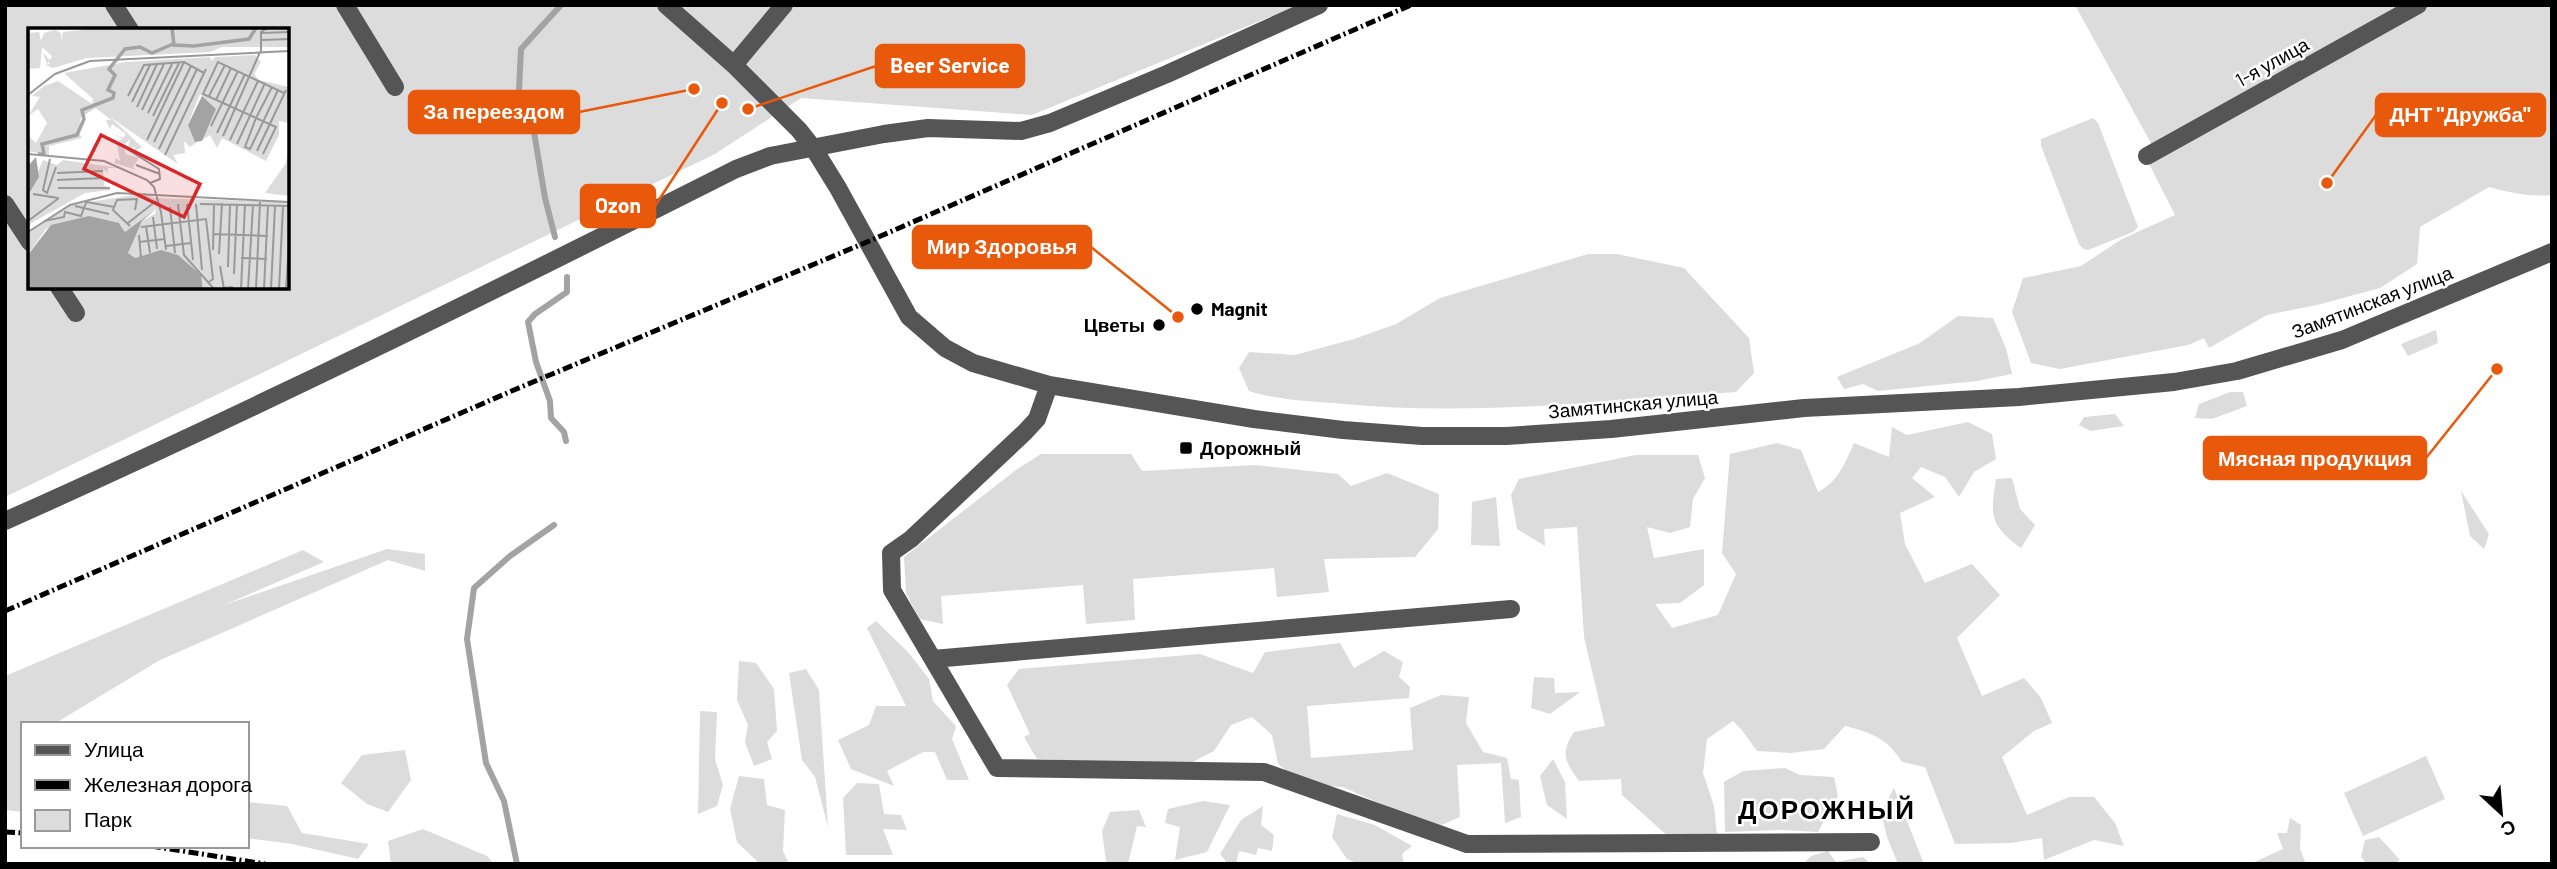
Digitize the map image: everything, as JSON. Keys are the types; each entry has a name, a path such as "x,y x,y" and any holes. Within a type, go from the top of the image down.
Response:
{"street":[{"path":"114,5 129,28"},
{"path":"345,5 395,87"},
{"name":"Замятинская улица","path":"666,5 768,97 814,149 899,300 919,327 945,348 973,363 1049,385 1254,419 1422,436 1506,436 1611,429 1804,408 2018,397 2174,382 2237,371 2342,340 2552,252"},
{"path":"734,65 784,5"},
{"path":"5,521 177,445 413,332 736,169 770,156 884,134 929,128 1021,131 1050,123 1167,74 1319,5"},
{"name":"1-я улица","path":"2147,156 2418,5"},
{"path":"5,204 28,239"},
{"path":"60,289 76,313"},
{"path":"1049,385 1037,419 1025,432 911,539 891,554 892,590 997,768 1264,772 1467,844 1871,842"},
{"path":"933,659 1511,609"}],"green space":[{"path":"5,5 1299,5 1032,115 801,98 715,154 5,497"},
{"path":"2075,5 2552,5 2552,195 2520,194 2489,187 2420,227 2417,264 2380,288 2267,315 2209,348 2204,338 2188,345 2060,369 2031,363 2012,312 2023,278 2081,266 2122,239 2175,215 2142,150 2152,145"},
{"path":"2093,118 2098,123 2138,227 2133,232 2088,250 2079,244 2041,146 2041,139"},
{"path":"1588,254 1617,254 1684,268 1749,338 1754,373 1736,392 1540,406 1442,408 1344,404 1272,397 1249,391 1239,368 1249,352 1295,355 1354,339 1396,324 1440,298"},
{"path":"1958,316 1993,318 2006,348 2012,374 1977,381 1878,391 1863,384 1844,389 1837,377 1920,343"},
{"path":"2436,330 2438,343 2408,356 2401,344"},
{"path":"2230,392 2243,392 2247,406 2212,419 2195,418 2199,404"},
{"path":"2115,414 2124,426 2090,431 2079,425 2084,417"},
{"path":"1968,422 1992,434 1996,459 1974,472 1959,497 1945,477 1921,467 1912,478 1935,497 1900,513 1905,544 1925,583 1972,564 2000,595 1957,638 1982,696 2024,678 2041,698 2052,723 2034,731 2002,757 2027,815 2069,797 2094,797 2115,823 2124,846 2094,840 2044,860 2042,838 2011,843 1955,844 1925,767 1902,762 1891,747 1878,738 1845,726 1824,749 1791,753 1757,751 1733,721 1707,739 1703,773 1714,806 1717,835 1670,838 1622,795 1621,779 1579,781 1566,757 1570,739 1574,732 1605,726 1584,637 1577,527 1544,529 1545,546 1517,529 1511,495 1519,479 1635,455 1698,455 1705,478 1693,499 1690,527 1670,533 1647,527 1654,558 1704,549 1704,585 1680,603 1655,604 1672,628 1718,615 1736,574 1722,553 1730,454 1777,443 1801,450 1818,492 1836,477 1854,443 1889,457 1892,427 1907,435"},
{"path":"1041,454 1131,454 1142,471 1255,465 1338,474 1351,486 1387,473 1439,494 1438,529 1415,557 1324,559 1329,592 1277,597 1274,568 1133,579 1135,620 1086,624 1083,585 941,596 943,624 920,619 906,594 904,557 1016,470"},
{"path":"2012,478 2020,509 2035,525 2021,548 2003,533 1993,511 1996,479"},
{"path":"2461,491 2489,534 2484,549 2470,536"},
{"path":"1496,497 1500,546 1471,545 1472,502"},
{"path":"387,549 425,554 425,571 388,560 160,660 57,722 21,722 21,812 5,810 5,676 303,550 324,562 224,605"},
{"path":"876,621 908,652 929,679 933,701 956,726 952,739 969,780 947,780 935,752 923,752 887,771 894,786 851,769 838,740 869,725 876,706 906,706 867,628"},
{"path":"1340,643 1354,668 1384,651 1403,662 1399,677 1410,687 1409,698 1307,706 1311,758 1413,750 1410,708 1441,695 1469,697 1466,723 1483,752 1507,758 1511,779 1519,780 1521,817 1505,823 1501,763 1457,765 1460,817 1435,828 1343,787 1303,785 1278,764 1272,735 1252,717 1231,725 1214,751 1187,765 1037,759 1024,737 1030,734 1007,685 1019,669 1200,654 1253,673 1265,652"},
{"path":"739,661 756,663 774,689 777,731 767,742 772,759 754,766 745,742 748,725 737,700"},
{"path":"806,669 819,690 828,827 815,777 802,760 789,673"},
{"path":"1534,677 1554,678 1555,693 1580,692 1550,714 1531,708"},
{"path":"700,711 717,712 715,759 723,785 717,806 698,814"},
{"path":"405,750 411,780 388,812 367,804 341,783 362,755"},
{"path":"2426,756 2445,799 2363,836 2344,793"},
{"path":"1553,759 1565,782 1567,819 1547,805 1540,776"},
{"path":"1785,768 1800,775 1834,777 1838,796 1818,832 1725,832 1724,782 1743,771"},
{"path":"739,776 764,779 767,805 785,810 783,851 789,864 760,864 737,842 730,809"},
{"path":"857,783 879,784 884,814 901,815 907,830 883,829 893,855 846,855 843,798"},
{"path":"1894,788 1924,864 1898,864 1887,837 1881,812"},
{"path":"1203,801 1230,805 1207,852 1175,860 1180,827 1165,823 1168,809"},
{"path":"248,802 287,806 302,833 369,844 358,859 292,844 248,838"},
{"path":"1263,806 1261,825 1274,835 1272,851 1258,848 1256,855 1239,851 1236,864 1228,864 1220,854 1241,820"},
{"path":"1139,810 1146,827 1137,826 1128,864 1110,864 1106,861 1102,831 1110,812"},
{"path":"1337,814 1375,825 1412,846 1402,854 1404,864 1359,864 1347,859 1332,837"},
{"path":"2290,818 2301,825 2300,849 2306,864 2250,864 2283,849 2277,833 2287,833"},
{"path":"423,829 487,856 494,864 391,864 388,841"},
{"path":"2379,837 2400,860 2393,864 2367,864 2361,857 2365,840"},
{"path":"1828,851 1836,862 1863,857 1871,864 1803,864 1811,856"}],"waterway":[{"path":"555,237 545,198 534,132 519,91 521,49 561,5"},
{"path":"566,441 564,432 551,418 550,401 536,362 528,322 567,292 567,277"},
{"path":"517,864 504,801 486,763 467,639 474,588 510,556 554,525"}],"railway":[{"path":"5,611 514,390 867,242 1411,5"},
{"path":"5,832 21,833"},
{"path":"164,848 265,864"}],"place":[{"name":"За переездом","path":"694,89"},
{"name":"Ozon","path":"722,103"},
{"name":"Beer Service","path":"748,109"},
{"name":"ДНТ \"Дружба\"","path":"2327,183"},
{"name":"Magnit","path":"1197,309"},
{"name":"Мир Здоровья","path":"1178,317"},
{"name":"Цветы","path":"1159,325"},
{"name":"Мясная продукция","path":"2497,369"},
{"name":"Дорожный","path":"1186,448"}],"district":[{"name":"ДОРОЖНЫЙ","path":"1827,810"}]}
